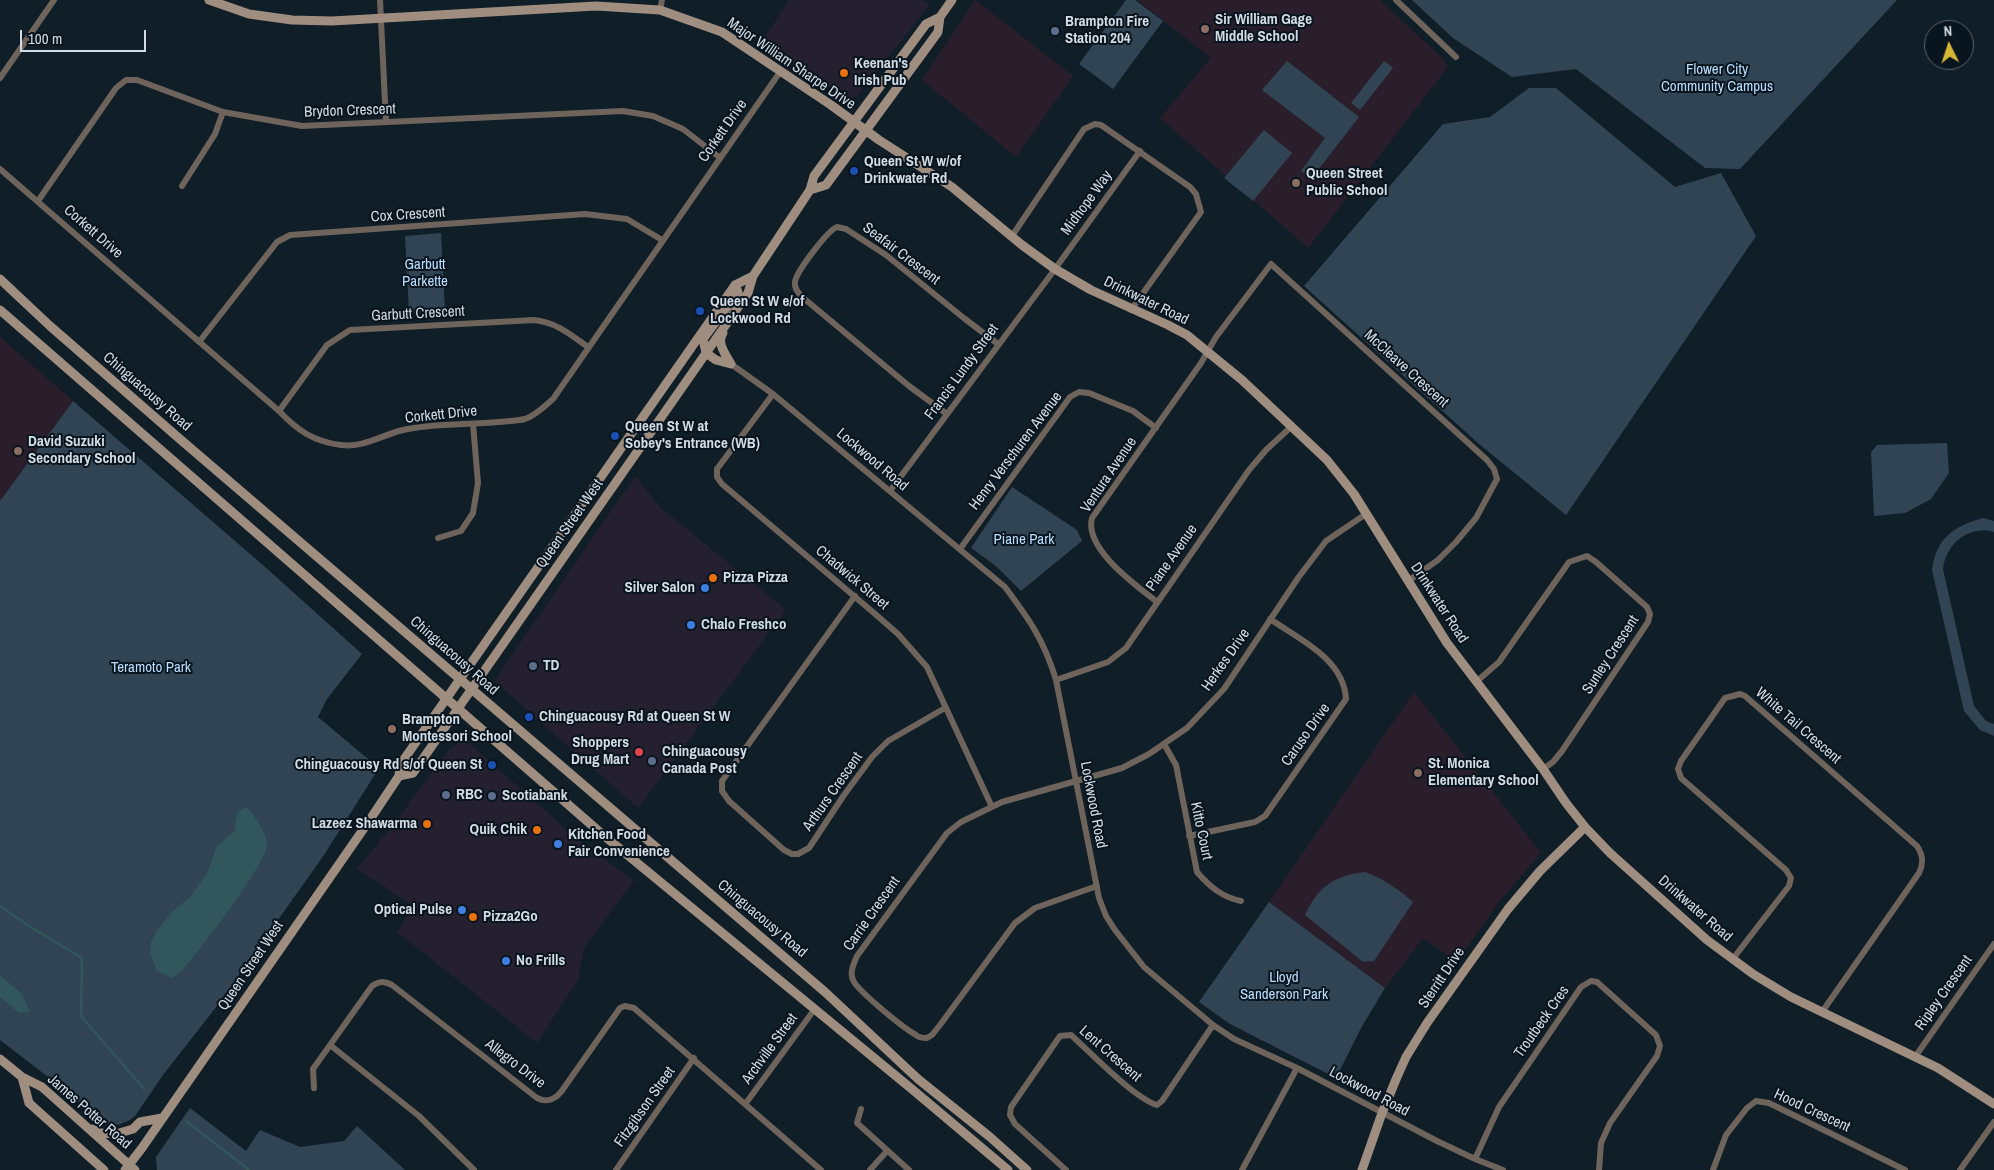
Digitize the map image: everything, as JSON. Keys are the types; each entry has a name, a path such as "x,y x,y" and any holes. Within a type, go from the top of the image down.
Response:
{"main road":[{"name":"Major William Sharpe Drive","path":"210,0 249,14 292,20 332,21 596,6 660,10 722,32 854,122"},
{"name":"Queen Street West","path":"810,190 826,185 938,32 940,17 952,0"},
{"name":"Queen Street West","path":"399,776 413,773 748,293 753,276 810,190 814,176 926,24 940,17"},
{"name":"Drinkwater Road","path":"854,122 952,186 1055,269 1091,290 1178,331 1197,343 1242,380 1292,426 1327,460 1354,494 1447,643 1585,827 1618,860 1732,960 1773,987 1961,1081 1994,1104"},
{"name":"Queen Street West","path":"130,1168 162,1118 399,776 400,765 597,482 735,285 753,276"},
{"name":"Chinguacousy Road","path":"0,279 50,326 825,992 918,1079 990,1137 1027,1170"},
{"path":"731,364 716,360 706,352 704,339 738,292 735,285"},
{"path":"0,310 602,834 1008,1170"},
{"path":"731,364 721,345 720,336 734,316 735,311"},
{"path":"597,482 610,490"},
{"name":"Sterritt Drive","path":"1362,1170 1382,1113 1406,1057 1474,955 1521,893 1540,871 1585,827"},
{"name":"James Potter Road","path":"0,1059 22,1077 42,1087 130,1168"},
{"name":"James Potter Road","path":"22,1077 29,1103 104,1170"},
{"path":"82,1123 101,1133 108,1134 128,1131 140,1122 162,1118"}],"street":[{"path":"0,78 54,0"},
{"path":"380,0 386,122"},
{"path":"660,10 662,0"},
{"path":"1396,0 1456,57"},
{"name":"Corkett Drive","path":"0,169 279,411 296,428 318,441 343,446 368,443 402,430 428,426 526,419 553,399 719,157 780,72"},
{"name":"Brydon Crescent","path":"38,201 116,88 126,80 136,80 223,112 302,126 623,111 652,116 683,129 719,157"},
{"path":"182,186 215,134 223,112"},
{"path":"1012,236 1084,129 1095,124 1102,125 1190,187 1196,194 1201,212 1131,310"},
{"name":"Midhope Way","path":"1055,269 1140,151"},
{"name":"Cox Crescent","path":"199,342 277,242 290,235 585,214 628,219 662,240"},
{"name":"Seafair Crescent","path":"947,414 909,386 796,290 794,284 797,275 829,231 837,227 846,229 886,255 998,344"},
{"name":"McCleave Crescent","path":"1207,353 1271,264 1487,460 1494,469 1497,479 1476,518 1438,560 1408,581"},
{"name":"Francis Lundy Street","path":"890,491 1055,269"},
{"name":"Garbutt Crescent","path":"279,411 327,345 350,330 534,320 547,321 588,347"},
{"name":"Ventura Avenue","path":"1157,602 1123,574 1107,557 1090,530 1092,518 1207,353"},
{"name":"Lockwood Road","path":"731,364 773,394 1005,587 1032,623 1049,659 1056,680 1096,886 1106,916 1139,961 1213,1025 1234,1039 1297,1068 1475,1159 1503,1170"},
{"name":"Henry Verschuren Avenue","path":"960,549 1054,417 1074,394 1090,393 1133,411 1156,428"},
{"name":"Chadwick Street","path":"773,394 717,469 717,477 722,484 750,509 898,634 926,667 992,807"},
{"path":"438,538 460,531 473,513 478,483 473,424"},
{"name":"Piane Avenue","path":"1056,680 1108,662 1126,648 1249,470 1266,450 1292,426"},
{"name":"Herkes Drive","path":"1076,782 1122,768 1164,744 1187,728 1224,689 1270,619 1326,541 1366,514"},
{"name":"Sunley Crescent","path":"1476,682 1499,662 1569,562 1578,558 1587,556 1596,562 1647,607 1650,614 1648,622 1562,751 1553,762 1543,769"},
{"name":"Arthurs Crescent","path":"855,596 722,781 722,791 729,801 784,850 792,854 798,854 809,848 872,756 888,741 945,708"},
{"name":"Caruso Drive","path":"1189,836 1255,822 1265,816 1346,699 1346,688 1341,676 1326,658 1270,619"},
{"name":"White Tail Crescent","path":"1732,960 1784,890 1789,886 1791,878 1786,870 1681,778 1678,769 1681,761 1725,698 1740,694 1746,696 1917,846 1922,855 1922,865 1919,873 1822,1012"},
{"name":"Kitto Court","path":"1164,744 1176,765 1197,872 1207,883 1226,898 1241,901"},
{"name":"Carrie Crescent","path":"1076,782 1040,791 992,807 962,822 947,833 857,956 852,967 854,983 882,1009 917,1036 927,1038 932,1035 1015,922 1035,908 1096,886"},
{"name":"Ripley Crescent","path":"1915,1057 1994,944"},
{"name":"Troutbeck Cres","path":"1475,1159 1499,1107 1581,987 1591,981 1598,982 1656,1034 1660,1046 1657,1056 1610,1123 1601,1143 1598,1170"},
{"name":"Allegro Drive","path":"330,1045 372,986 382,982 397,989 543,1101 550,1100 561,1092 616,1013 625,1006 638,1009 821,1170"},
{"name":"Archville Street","path":"746,1103 814,1010"},
{"name":"Lent Crescent","path":"1066,1170 1015,1124 1010,1115 1011,1107 1060,1036 1072,1035 1136,1093 1150,1103 1157,1105 1162,1101 1213,1025"},
{"path":"314,1088 313,1069 330,1045 412,1110 474,1170"},
{"name":"Fitzgibson Street","path":"616,1170 694,1058"},
{"path":"1242,1170 1297,1068"},
{"name":"Hood Crescent","path":"1713,1170 1726,1135 1749,1105 1760,1101 1769,1103 1905,1170"},
{"path":"861,1109 856,1123 908,1170"},
{"path":"1960,1170 1994,1122"},
{"path":"870,1170 887,1151"}],"shaded area":[{"path":"789,0 922,0 930,5 857,96 847,101 762,42"},
{"path":"975,0 1073,76 1016,157 922,80"},
{"name":"Queen Street Public School","path":"1137,0 1380,0 1442,58 1448,67 1308,248 1160,118 1211,58"},
{"name":"David Suzuki Secondary School","path":"0,337 73,401 0,501"},
{"path":"635,476 660,507 786,610 638,808 494,681"},
{"name":"St. Monica Elementary School","path":"1414,692 1541,853 1498,903 1457,962 1423,938 1385,988 1269,902"},
{"path":"463,740 469,743 576,838 634,881 584,948 578,980 537,1043 397,932 413,906 357,869 393,825 450,748"},
{"path":"247,807 262,829 267,844 265,853 257,868 217,926 184,968 172,978 157,971 150,953 151,942 158,929 172,912 191,896 207,873 216,848 235,830 237,812"},
{"path":"0,975 22,994 30,1012 19,1013 0,997"}],"green space":[{"path":"1126,0 1135,0 1163,21 1113,89 1079,64"},
{"name":"Flower City Community Campus","path":"1412,0 1897,0 1740,169 1705,168 1576,69 1512,77 1453,38"},
{"path":"1287,61 1359,117 1311,179 1301,171 1325,138 1262,90"},
{"path":"1384,61 1393,68 1360,110 1351,103"},
{"path":"1529,88 1556,88 1675,187 1721,173 1756,236 1566,515 1479,444 1304,286 1443,124 1490,117"},
{"path":"1264,130 1292,153 1253,201 1224,178"},
{"name":"Garbutt Parkette","path":"441,233 445,311 409,313 405,236"},
{"name":"Teramoto Park","path":"73,401 264,566 362,654 327,699 318,717 379,768 324,855 217,1006 163,1075 135,1116 118,1125 106,1125 0,1040 0,501"},
{"path":"1947,443 1949,473 1931,499 1905,513 1874,516 1871,452 1877,445"},
{"name":"Piane Park","path":"1012,487 1077,530 1082,541 1021,591 996,566 971,548"},
{"path":"1983,518 1994,521 1994,532 1975,531 1960,538 1949,552 1943,569 1974,706 1986,721 1994,724 1994,736 1980,730 1964,711 1932,570 1938,550 1948,535 1963,525"},
{"path":"1365,872 1390,885 1413,902 1374,961 1363,962 1305,915 1310,905 1328,884 1344,876"},
{"name":"Lloyd Sanderson Park","path":"1269,902 1385,988 1361,1028 1336,1078 1230,1024 1199,1002"},
{"path":"190,1108 246,1151 260,1130 300,1147 344,1141 357,1126 405,1170 157,1170 156,1157"}],"waterway":[{"path":"0,906 82,958 81,1016 144,1089"},
{"path":"186,1121 249,1170"}],"place":[{"name":"Sir William Gage Middle School","path":"1205,29"},
{"name":"Brampton Fire Station 204","path":"1055,31"},
{"name":"Keenan's Irish Pub","path":"844,73"},
{"name":"Queen St W w/of Drinkwater Rd","path":"854,171"},
{"name":"Queen Street Public School","path":"1296,183"},
{"name":"Queen St W e/of Lockwood Rd","path":"700,311"},
{"name":"Queen St W at Sobey's Entrance (WB)","path":"615,436"},
{"name":"David Suzuki Secondary School","path":"18,451"},
{"name":"Pizza Pizza","path":"713,578"},
{"name":"Silver Salon","path":"705,588"},
{"name":"Chalo Freshco","path":"691,625"},
{"name":"TD","path":"533,666"},
{"name":"Chinguacousy Rd at Queen St W","path":"529,717"},
{"name":"Brampton Montessori School","path":"392,729"},
{"name":"Shoppers Drug Mart","path":"639,752"},
{"name":"Chinguacousy Canada Post","path":"652,761"},
{"name":"Chinguacousy Rd s/of Queen St","path":"492,765"},
{"name":"St. Monica Elementary School","path":"1418,773"},
{"name":"RBC","path":"446,795"},
{"name":"Scotiabank","path":"492,796"},
{"name":"Lazeez Shawarma","path":"427,824"},
{"name":"Quik Chik","path":"537,830"},
{"name":"Kitchen Food Fair Convenience","path":"558,844"},
{"name":"Optical Pulse","path":"462,910"},
{"name":"Pizza2Go","path":"473,917"},
{"name":"No Frills","path":"506,961"}]}
